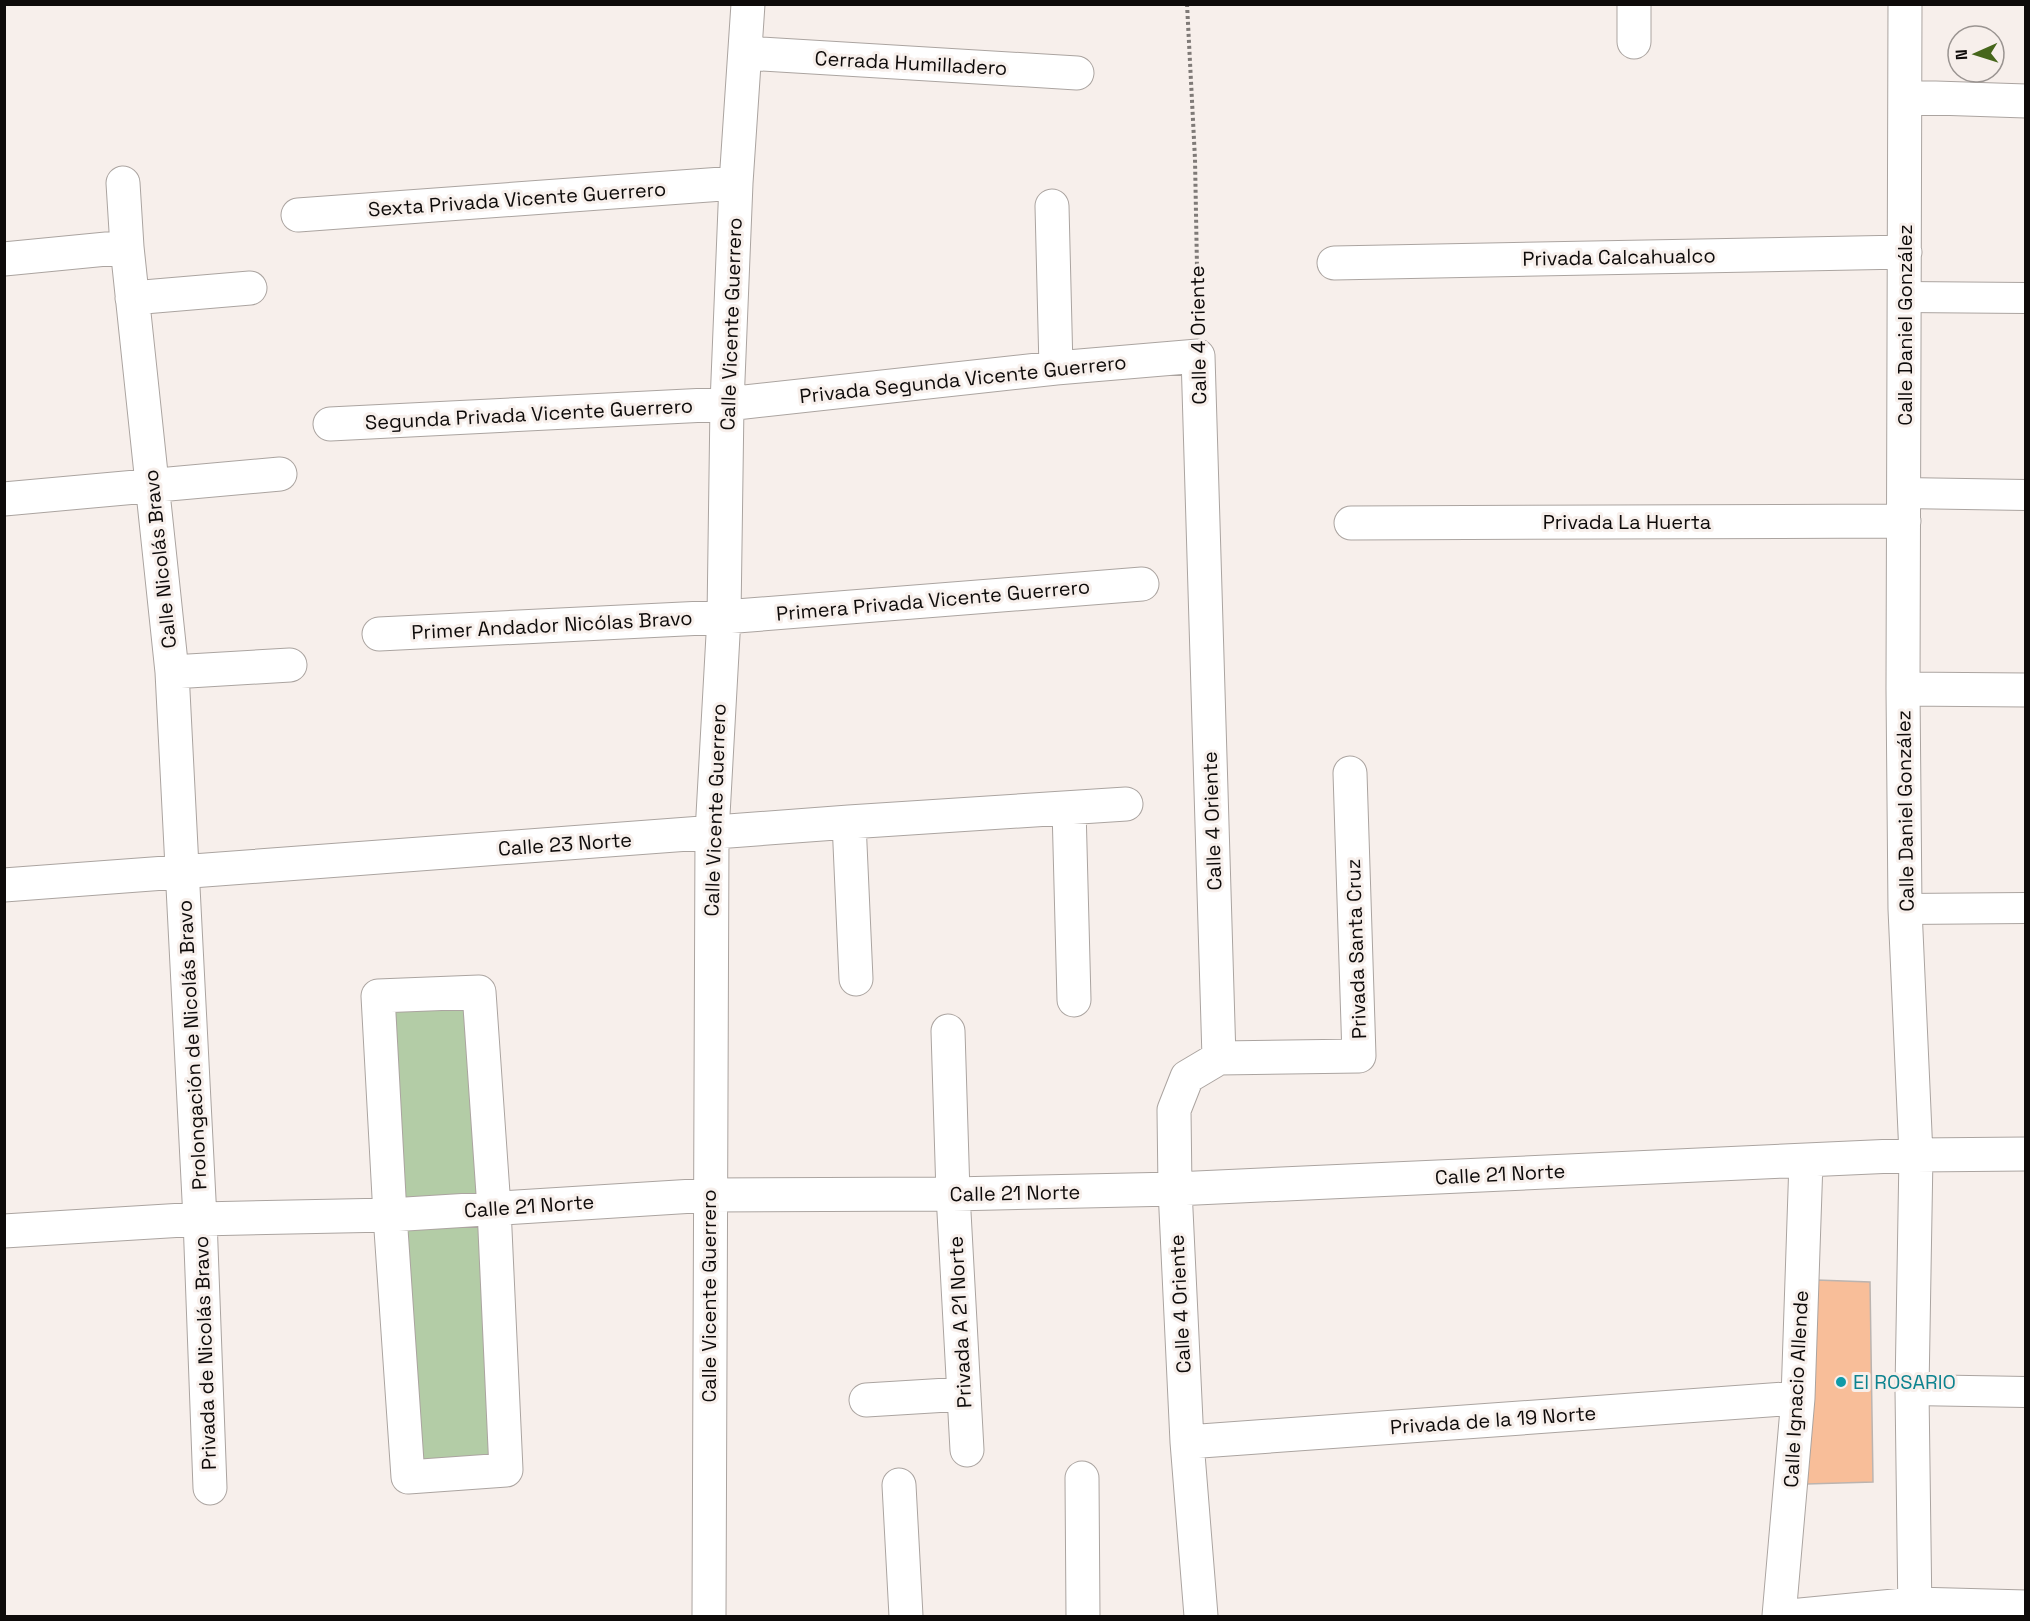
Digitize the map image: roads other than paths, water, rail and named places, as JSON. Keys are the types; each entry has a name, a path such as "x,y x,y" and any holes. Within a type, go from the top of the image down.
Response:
{"street":[{"name":"Calle Vicente Guerrero","path":"709,1617 712,833 724,617 727,404 736,183 748,4"},
{"path":"1634,4 1635,42"},
{"name":"Calle Daniel González","path":"1905,4 1903,689 1905,909 1916,1155 1912,1390 1915,1610"},
{"name":"Cerrada Humilladero","path":"745,53 1077,73"},
{"path":"1905,98 2025,101"},
{"name":"Calle Nicolás Bravo","path":"123,183 132,298 172,672 183,872"},
{"name":"Sexta Privada Vicente Guerrero","path":"298,215 736,183"},
{"path":"1053,206 1056,368"},
{"path":"4,259 127,247"},
{"name":"Privada Calcahualco","path":"1334,263 1905,252"},
{"path":"132,298 250,288"},
{"path":"1905,297 2025,298"},
{"name":"Privada Segunda Vicente Guerrero","path":"727,404 1056,368 1198,356"},
{"name":"Calle 4 Oriente","path":"1198,356 1220,1058 1187,1077 1174,1110 1175,1189 1187,1442 1201,1617"},
{"name":"Segunda Privada Vicente Guerrero","path":"330,424 727,404"},
{"path":"4,499 280,474"},
{"path":"1904,507 2025,495"},
{"name":"Privada La Huerta","path":"1351,523 1904,507"},
{"name":"Primera Privada Vicente Guerrero","path":"724,617 1142,584"},
{"name":"Primer Andador Nicólas Bravo","path":"379,634 724,617"},
{"path":"172,672 290,665"},
{"path":"1903,689 2025,690"},
{"name":"Privada Santa Cruz","path":"1220,1058 1359,1056 1350,773"},
{"name":"Calle 23 Norte","path":"4,885 849,822 1126,804"},
{"path":"1069,808 1074,1000"},
{"path":"849,822 856,979"},
{"name":"Prolongación de Nicolás Bravo","path":"183,872 200,1219"},
{"path":"1905,909 2025,908"},
{"path":"479,992 494,1208 506,1470 408,1477 390,1215 378,996 479,992"},
{"name":"Privada A 21 Norte","path":"948,1031 952,1194 967,1450"},
{"name":"Calle 21 Norte","path":"4,1231 200,1219 390,1215 710,1195 952,1194 1175,1189 1916,1155 2025,1154"},
{"name":"Calle Ignacio Allende","path":"1779,1617 1798,1398 1806,1161"},
{"name":"Privada de Nicolás Bravo","path":"200,1219 210,1488"},
{"path":"1912,1390 2025,1392"},
{"path":"866,1400 964,1394"},
{"name":"Privada de la 19 Norte","path":"1187,1442 1798,1398"},
{"path":"1082,1478 1083,1617"},
{"path":"899,1485 906,1617"},
{"path":"1790,1617 2025,1607"}],"place":[{"name":"El ROSARIO","path":"1841,1382"}]}
